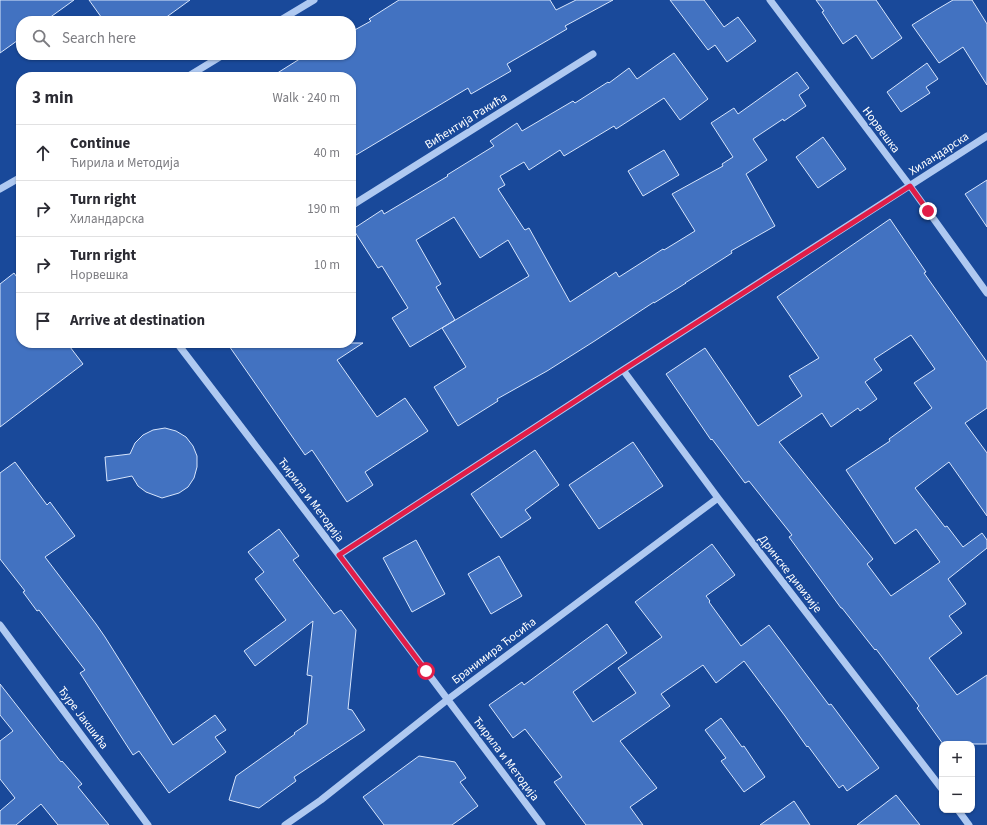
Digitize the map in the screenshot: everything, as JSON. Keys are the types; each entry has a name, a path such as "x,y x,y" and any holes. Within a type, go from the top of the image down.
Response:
{"street":[{"path":"288,16 314,0"},
{"name":"Норвешка","path":"770,0 910,186 987,293"},
{"name":"Вићентија Ракића","path":"356,203 593,54"},
{"path":"195,72 215,60"},
{"name":"Хиландарска","path":"339,555 987,136"},
{"path":"0,189 16,180"},
{"name":"Ћирила и Методија","path":"181,348 542,825"},
{"name":"Дринске дивизије","path":"623,370 718,498 939,785"},
{"name":"Бранимира Ћосића","path":"285,825 321,800 447,700 718,498"},
{"name":"Ђуре Јакшића","path":"0,625 148,825"},
{"path":"960,813 970,825"}],"building":[{"path":"0,0 74,0 52,16 16,16 16,42 0,53"},
{"path":"89,0 190,0 168,16 100,16"},
{"path":"399,0 550,0 556,10 576,0 613,0 565,26 567,29 507,64 511,71 471,94 468,88 356,155 356,72 279,72 298,60 356,60 356,29 371,21 369,19"},
{"path":"670,0 704,0 724,27 738,17 756,41 727,62 715,45 708,50"},
{"path":"816,0 876,0 902,38 872,59 856,35 843,44"},
{"path":"953,0 972,0 987,24 987,85 963,47 939,63 912,25"},
{"path":"674,53 708,99 680,120 664,98 616,129 614,126 564,156 560,150 529,170 524,162 500,176 505,185 498,189 524,229 529,228 570,302 616,272 619,277 695,231 672,194 723,166 722,164 733,157 711,123 734,108 738,114 797,72 809,88 799,95 806,106 753,139 767,160 746,174 775,226 731,251 732,253 686,283 547,371 497,399 498,401 458,426 434,387 466,367 442,328 529,276 508,240 480,258 454,217 416,240 441,284 436,287 455,320 410,347 392,318 408,308 382,266 378,268 356,234 356,227 382,210 384,214 448,176 447,175 494,146 490,141 517,123 522,131 573,101 575,103 608,82 609,83 629,68 637,79"},
{"path":"927,63 938,79 926,87 930,93 901,112 887,92"},
{"path":"823,137 846,169 818,188 796,157"},
{"path":"664,150 679,175 643,196 628,171"},
{"path":"987,180 987,227 965,194"},
{"path":"890,219 926,272 924,273 987,362 987,408 965,423 987,453 987,516 949,462 915,488 945,527 947,526 963,547 982,533 987,540 987,548 948,579 966,604 949,616 962,633 929,658 957,695 987,675 987,744 975,744 975,741 941,741 917,708 919,706 876,649 875,650 841,608 789,537 792,535 749,481 745,483 712,439 711,440 666,374 705,348 758,426 802,396 789,376 819,358 777,297","holes":["911,335 935,369 914,383 932,408 889,439 890,441 846,470 895,544 916,529 940,562 891,596 867,564 873,559 779,442 822,413 831,427 858,408 860,411 877,399 865,382 882,370 874,359"]},
{"path":"14,273 16,276 16,348 71,348 83,364 0,427 0,284"},
{"path":"356,343 363,343 356,348"},
{"path":"230,348 355,348 337,360 377,417 405,398 428,431 365,472 373,485 347,502 312,450 305,455"},
{"path":"165,428 176,431 186,437 193,446 197,456 197,467 194,478 188,487 179,493 162,498 146,492 138,486 132,476 107,481 105,457 130,454 135,443 143,435 153,430"},
{"path":"633,442 663,486 599,529 569,485"},
{"path":"535,450 559,485 525,510 531,518 501,538 471,494"},
{"path":"15,462 47,505 50,502 75,536 45,557 105,637 173,745 215,715 226,730 215,737 226,752 169,793 139,751 133,755 80,673 85,670 39,610 37,611 23,592 25,591 0,559 0,473"},
{"path":"279,529 299,556 293,560 334,614 341,610 356,630 348,709 352,710 365,730 294,777 296,781 259,808 229,800 236,776 307,724 312,676 307,675 313,621 255,666 244,651 286,620 255,579 264,572 248,552"},
{"path":"416,540 445,594 412,612 383,558"},
{"path":"712,544 735,575 706,596 741,646 769,625 829,705 831,704 879,768 847,791 843,785 839,788 744,661 716,683 703,665 661,694 670,706 620,741 657,788 630,807 643,825 586,825 554,782 562,777 525,729 513,738 489,705 522,682 524,685 607,624 627,653 573,692 593,722 636,693 618,668 662,637 635,602"},
{"path":"499,556 522,596 491,614 468,574"},
{"path":"0,684 61,762 62,761 82,784 78,787 109,825 58,825 41,804 16,825 0,825 0,811 15,798 0,779 0,741 13,731 0,715"},
{"path":"721,718 742,747 744,746 765,777 744,792 721,761 726,758 705,730"},
{"path":"419,756 455,762 466,778 460,782 478,806 452,825 384,825 363,797"},
{"path":"896,795 920,825 857,825"},
{"path":"794,801 810,825 760,825"}],"route":[{"path":"426,671 339,555 623,370 910,186 928,211"}]}
